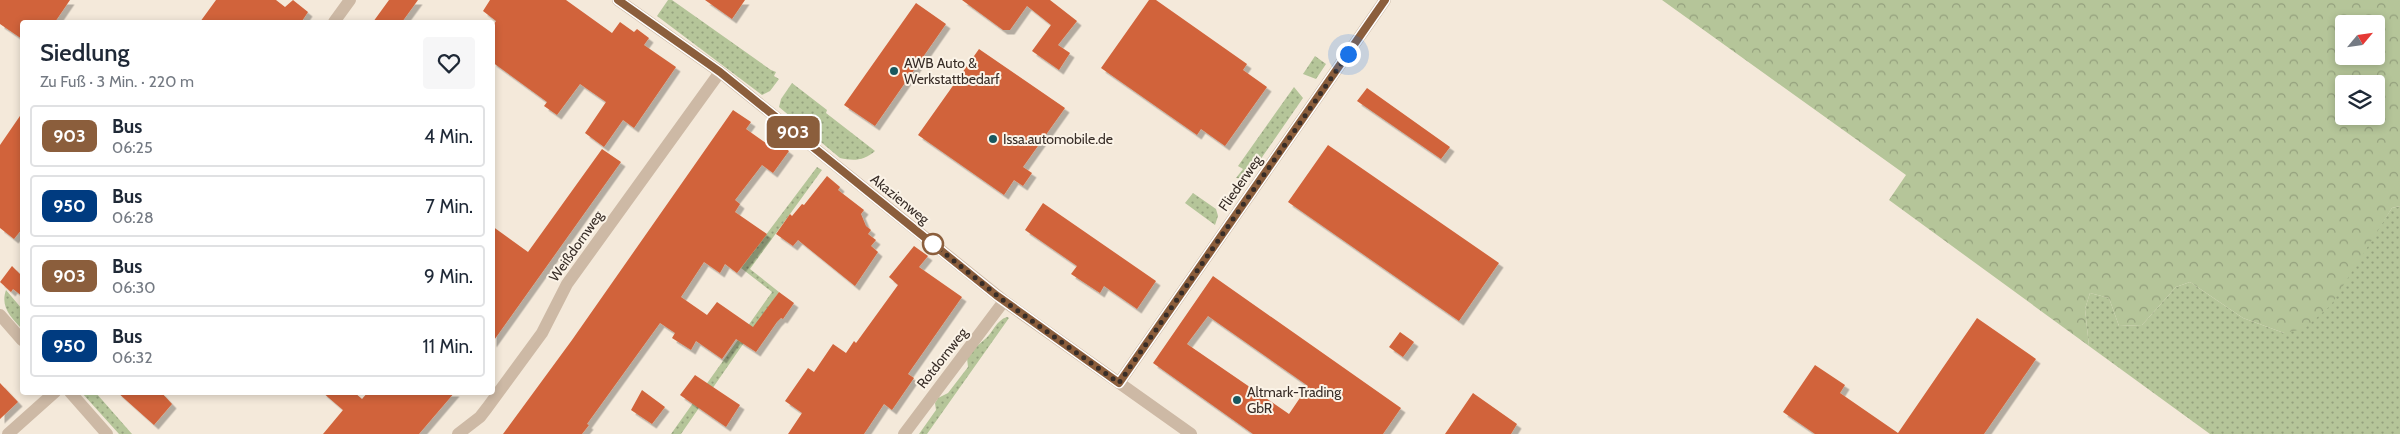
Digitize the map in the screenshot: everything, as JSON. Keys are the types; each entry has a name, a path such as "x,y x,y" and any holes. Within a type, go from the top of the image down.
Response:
{"street":[{"path":"335,20 350,0"},
{"name":"Akazienweg","path":"618,0 720,72 1004,301 1191,434"},
{"name":"Fliederweg","path":"1119,383 1385,0"},
{"name":"Weißdornweg","path":"458,434 484,413 545,327 567,284 720,72"},
{"name":"Rotdornweg","path":"904,434 1004,301"},
{"path":"0,315 20,338"},
{"path":"8,434 52,395"},
{"path":"73,395 107,434"}],"green space":[{"path":"668,0 672,0 776,72 774,76 779,79 770,91 762,95 657,16"},
{"path":"1662,0 2400,0 2400,206 2392,208 2331,305 2304,329 2284,333 2243,318 2190,282 2176,287 2142,325 2119,326 2109,298 2090,293 2085,309 2089,346 1889,200 1906,175"},
{"path":"1315,56 1326,64 1316,79 1303,74"},
{"path":"792,83 827,110 826,113 875,151 867,157 858,159 840,158 779,107 781,99"},
{"path":"1294,87 1303,98 1247,179 1236,178 1243,169 1238,166"},
{"path":"817,167 822,170 750,269 779,292 681,434 671,434 772,292 741,268"},
{"path":"1193,193 1216,209 1218,216 1215,225 1185,203"},
{"path":"2400,206 2400,434 2210,434 2089,346 2085,309 2090,293 2109,298 2119,326 2142,325 2176,287 2190,282 2243,318 2284,333 2362,253 2392,208"},
{"path":"6,290 20,307 20,327 6,307 4,302"},
{"path":"1007,317 1009,318 927,434 919,434 936,410 935,403 938,398 948,393 968,367 967,358 969,355 1000,321"},
{"path":"84,395 98,395 132,434 119,434"}],"building":[{"path":"0,0 70,0 56,20 20,20 20,38 0,24"},
{"path":"216,0 276,0 285,7 293,0 308,12 303,20 201,20"},
{"path":"389,0 418,0 403,20 374,20"},
{"path":"490,0 566,0 612,33 620,22 634,32 637,29 649,38 644,45 676,67 634,128 623,120 604,147 585,133 606,102 580,84 557,115 544,106 547,102 495,64 496,21 483,11"},
{"path":"705,0 745,0 732,19"},
{"path":"962,0 1050,0 1077,21 1058,45 1070,53 1059,70 1032,51 1051,25 1027,6 1010,30 1003,30"},
{"path":"1149,0 1156,0 1247,64 1243,70 1267,87 1225,146 1201,129 1197,135 1101,68"},
{"path":"916,3 946,24 875,126 844,105"},
{"path":"979,49 1065,108 1023,167 1032,173 1023,186 1014,180 1004,195 918,135"},
{"path":"1367,88 1450,147 1441,159 1357,101"},
{"path":"733,110 751,122 746,129 770,146 774,140 789,151 773,173 762,165 735,200 740,204 735,212 767,234 737,273 725,264 720,273 704,262 681,297 707,315 717,302 753,327 779,292 794,303 783,319 781,318 777,322 756,352 736,339 722,359 696,341 691,350 672,338 675,333 660,323 587,424 589,425 582,434 503,434 572,340"},
{"path":"20,116 20,232 14,239 0,228 0,145"},
{"path":"1328,145 1499,263 1459,321 1288,202"},
{"path":"602,149 621,162 495,339 495,228 528,252"},
{"path":"827,176 840,187 838,190 864,210 861,214 866,226 871,230 868,234 876,240 871,246 878,252 855,286 798,240 793,246 776,234 790,214 792,216 802,204 804,205"},
{"path":"1043,203 1156,281 1137,309 1104,286 1100,293 1071,274 1077,266 1025,230"},
{"path":"914,246 928,256 919,267 962,297 908,374 914,378 892,410 884,404 864,434 788,434 802,413 785,401 808,368 814,372 833,344 846,353 854,341 856,343 898,285 889,277"},
{"path":"12,266 20,274 20,294 13,289 11,292 0,282"},
{"path":"1213,276 1401,408 1383,434 1253,434 1153,363","holes":["1208,316 1308,386 1289,414 1187,344"]},
{"path":"1977,318 2036,359 1984,434 1815,434 1783,412 1815,365 1845,385 1840,393 1898,433"},
{"path":"1400,332 1414,342 1403,357 1389,347"},
{"path":"695,375 740,405 726,427 680,395"},
{"path":"0,383 18,402 0,419"},
{"path":"642,390 665,407 652,424 631,410"},
{"path":"1473,393 1517,424 1511,434 1445,434"},
{"path":"120,395 164,395 172,404 154,425"},
{"path":"326,395 357,395 362,399 365,395 452,395 419,434 323,434 343,410"}],"bus line":[{"name":"903","path":"618,0 720,72 996,295 1045,328 1119,383 1385,0"}],"place":[{"name":"AWB Auto & Werkstattbedarf","path":"894,71"},
{"name":"Issa.automobile.de","path":"993,139"},
{"name":"Altmark-Trading GbR","path":"1237,400"}],"route":[{"path":"933,244 1004,301 1045,328 1119,383 1348,54"}]}
